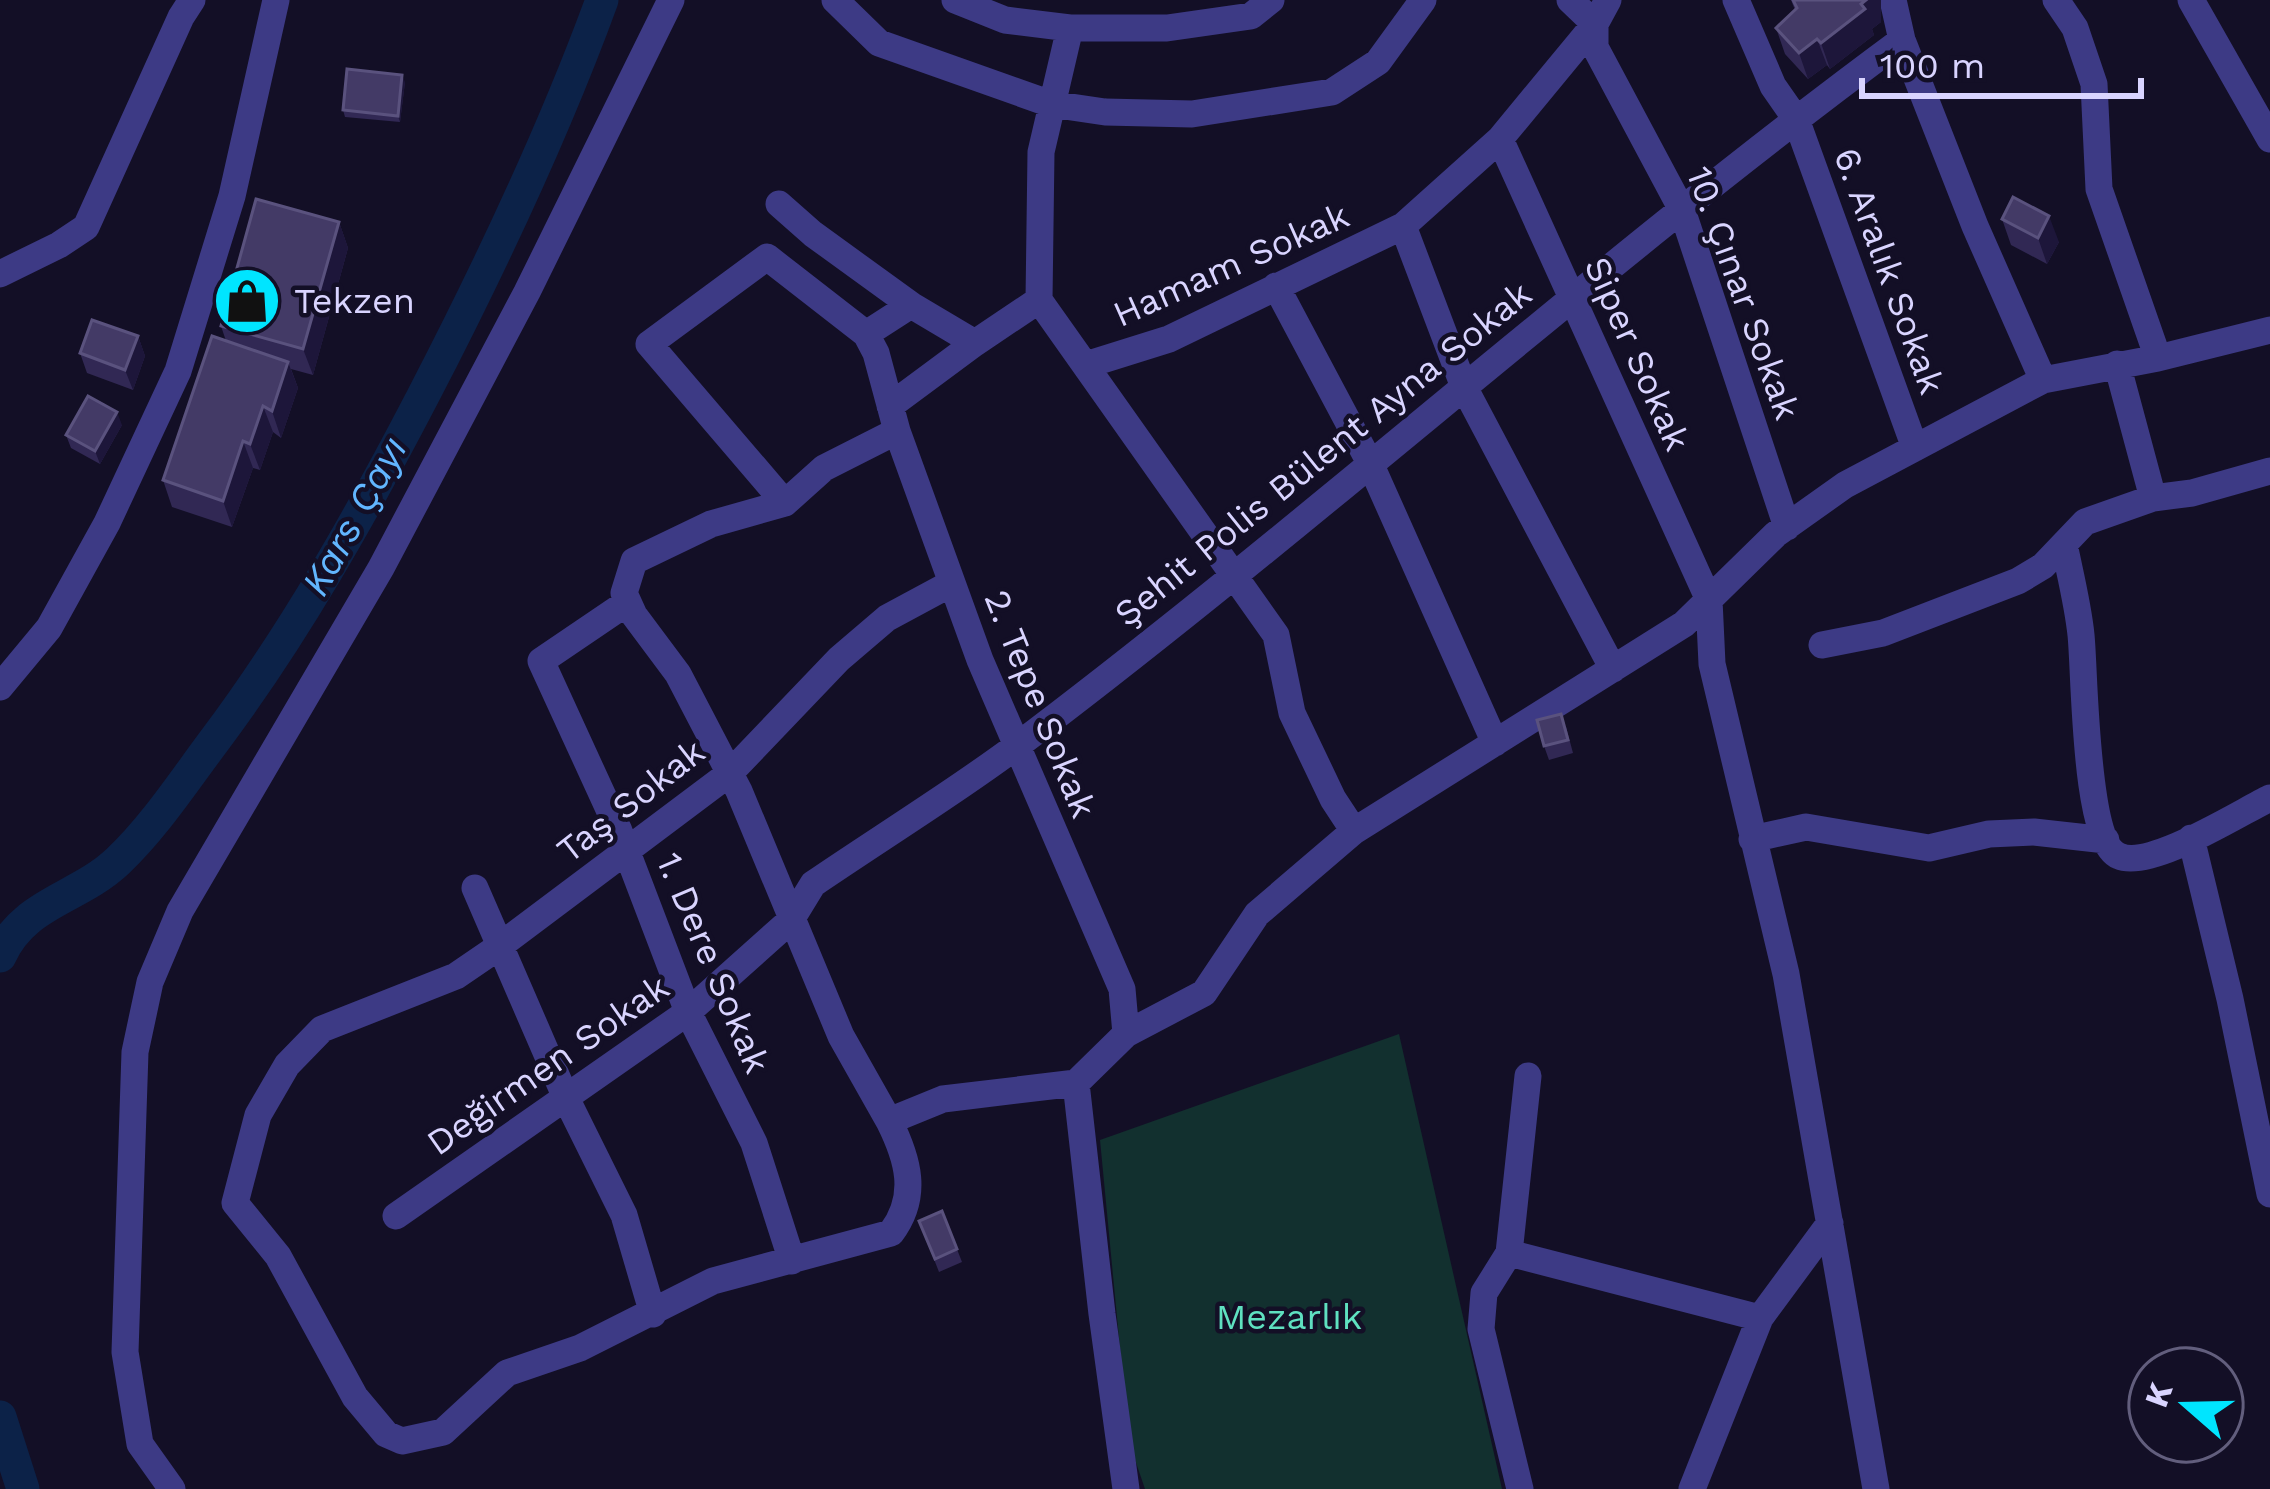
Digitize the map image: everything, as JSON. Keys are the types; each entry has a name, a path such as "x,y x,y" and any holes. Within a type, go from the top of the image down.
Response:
{"street":[{"path":"0,687 49,628 107,523 178,371 232,196 277,0"},
{"path":"172,1489 140,1444 125,1352 135,1052 150,982 180,911 381,568 433,470 671,0"},
{"path":"835,0 879,43 1051,104 1106,112 1192,114 1332,92 1378,62 1423,0"},
{"path":"956,0 1005,20 1070,28 1167,28 1250,16 1271,0"},
{"path":"1048,0 1070,28"},
{"path":"1570,0 1602,12"},
{"name":"6. Aralık Sokak","path":"1736,0 1773,86 1796,118 1915,448"},
{"path":"1893,0 1902,40 1975,226 2043,380"},
{"path":"2056,0 2075,28 2094,83 2099,189 2158,358"},
{"path":"2192,0 2270,139"},
{"path":"0,274 86,227 179,6"},
{"name":"Hamam Sokak","path":"1086,365 1168,339 1403,226 1500,139 1602,12"},
{"name":"10. Çınar Sokak","path":"1602,12 1595,47 1682,210 1787,526"},
{"path":"1070,28 1041,152 1039,300 1276,635 1292,713 1333,799 1354,831"},
{"name":"Şehit Polis Bülent Ayna Sokak","path":"791,920 813,884 1016,745 1236,575 1796,118 1902,40"},
{"name":"Siper Sokak","path":"1500,139 1709,600"},
{"path":"779,204 911,305 975,344"},
{"path":"1403,226 1464,387 1613,669"},
{"path":"785,503 649,344 767,257 866,334 911,305"},
{"path":"1276,286 1370,463 1495,743"},
{"path":"475,888 497,947 624,1215 653,1314 713,1281 891,1232 904,1215 910,1190 904,1150 841,1036 730,772 678,674 624,592 634,561 711,524 785,503 824,468 894,418 975,344 1039,300"},
{"path":"889,1120 943,1099 1076,1083 1126,1034 1204,992 1256,914 1354,831 1684,624 1787,526 1845,485 2043,380 2270,330"},
{"name":"2. Tepe Sokak","path":"866,334 952,583 1122,989 1126,1034"},
{"path":"2117,364 2153,498"},
{"path":"1822,645 1883,633 2018,581 2044,566 2085,523 2153,498 2192,493 2270,471"},
{"path":"2064,544 2081,630 2093,794 2112,853 2122,859 2140,858 2270,798"},
{"name":"Taş Sokak","path":"653,1314 580,1348 507,1373 443,1432 402,1441 386,1434 356,1397 278,1256 235,1203 257,1114 286,1064 322,1029 456,976 497,947 730,772 839,659 887,618 952,583"},
{"path":"1709,600 1712,664 1786,974 1876,1489"},
{"name":"1. Dere Sokak","path":"628,602 541,661 626,851 688,1012 754,1143 792,1261"},
{"path":"1752,839 1806,827 1929,848 1989,833 2033,832 2106,840"},
{"path":"2191,838 2270,1194"},
{"name":"Değirmen Sokak","path":"396,1216 688,1012 791,920"},
{"path":"1520,1489 1481,1329 1484,1293 1509,1253 1528,1076"},
{"path":"1076,1083 1126,1489"},
{"path":"1692,1489 1760,1318 1830,1223"},
{"path":"1509,1253 1760,1318"}],"green space":[{"name":"Mezarlık","path":"1399,1034 1502,1489 1145,1489 1129,1442 1100,1140"}],"building":[{"path":"1793,0 1866,0 1861,4 1865,9 1821,43 1817,39 1799,53 1776,28 1797,8"},
{"path":"347,69 402,75 398,116 343,110"},
{"path":"2013,197 2049,216 2038,238 2002,219"},
{"path":"256,199 339,222 303,349 221,326"},
{"path":"92,320 138,336 125,370 80,353"},
{"path":"212,336 288,362 272,411 263,406 250,444 243,441 223,501 163,480"},
{"path":"88,396 117,412 95,451 66,435"},
{"path":"1561,714 1568,740 1544,746 1537,720"},
{"path":"942,1211 957,1249 935,1259 919,1221"}],"waterway":[{"name":"Kars Çayı","path":"0,956 10,938 37,912 102,874 144,834 244,700 299,616 375,487 471,301 541,152 602,0"},
{"name":"Kars Çayı","path":"0,1417 23,1489"}],"place":[{"name":"Tekzen","path":"247,301"}]}
